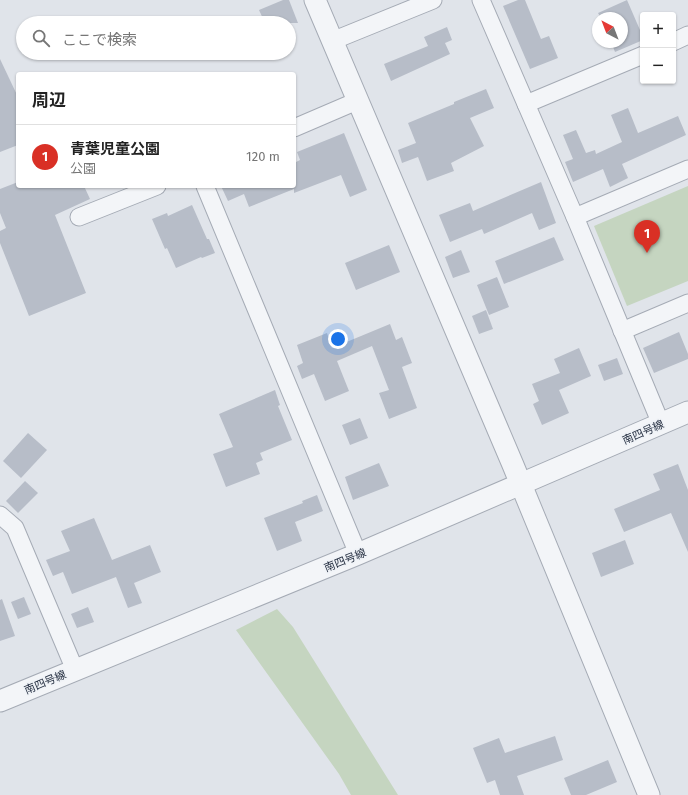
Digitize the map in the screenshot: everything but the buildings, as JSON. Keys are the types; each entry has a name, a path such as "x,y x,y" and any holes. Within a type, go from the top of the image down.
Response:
{"street":[{"path":"315,0 521,485 649,795"},
{"path":"332,41 433,0"},
{"path":"481,0 575,217 661,424"},
{"path":"676,41 688,35"},
{"path":"526,104 640,55"},
{"path":"296,127 357,101"},
{"path":"575,217 688,169"},
{"path":"79,217 151,188"},
{"path":"206,188 358,554"},
{"path":"622,331 688,303"},
{"name":"南四号線","path":"0,701 358,554 688,412"},
{"path":"0,515 75,670"}],"green space":[{"path":"688,186 688,281 627,306 594,226"},
{"path":"277,609 293,627 398,795 351,795 339,774 236,630"}],"place":[{"name":"青葉児童公園","path":"647,253"}]}
